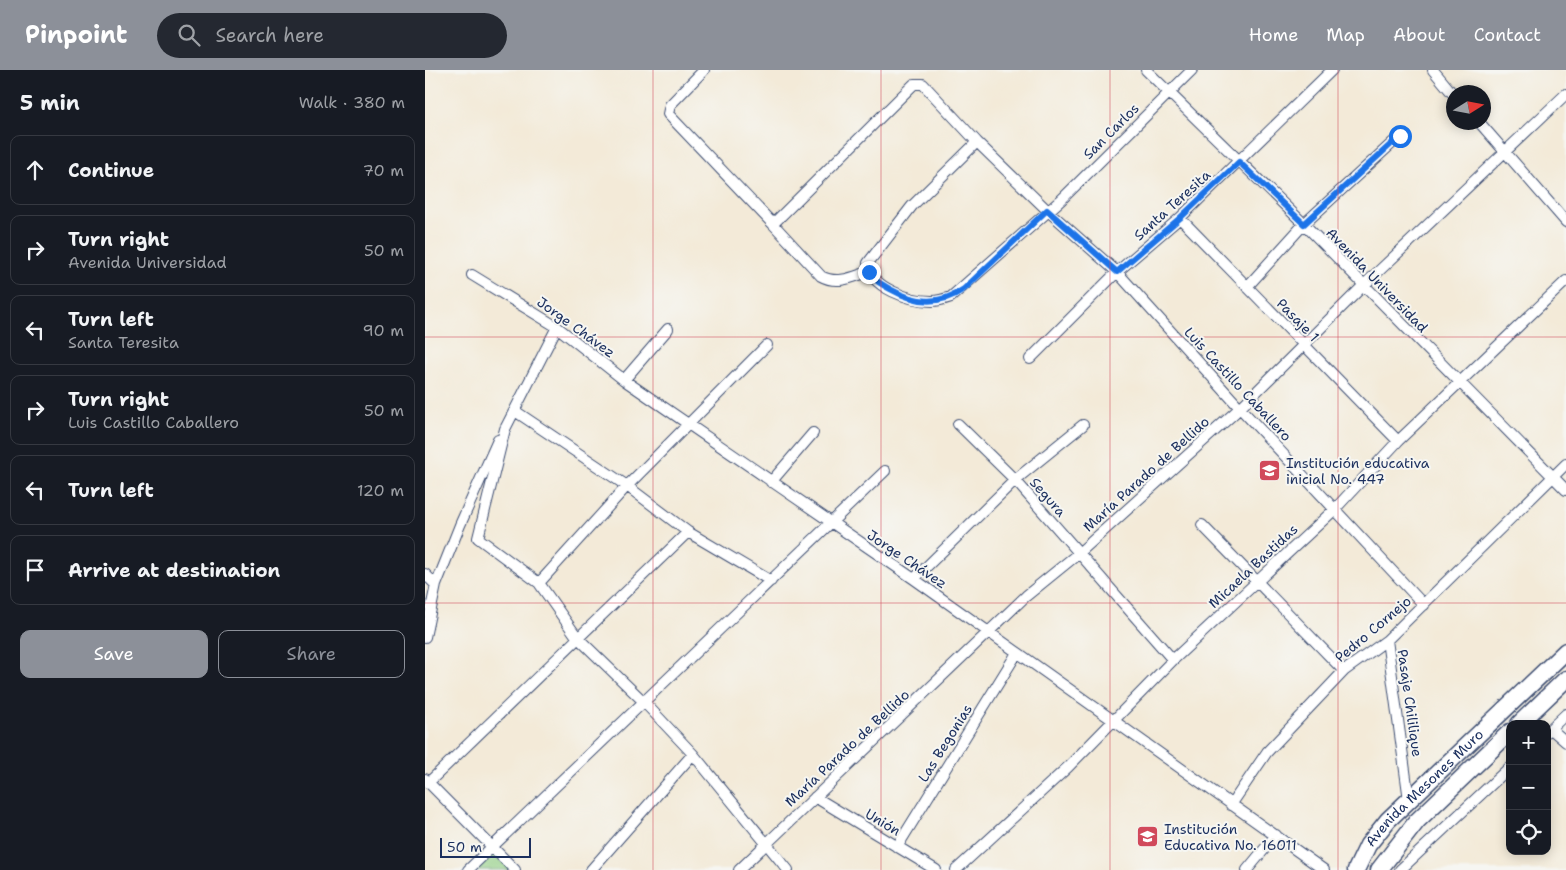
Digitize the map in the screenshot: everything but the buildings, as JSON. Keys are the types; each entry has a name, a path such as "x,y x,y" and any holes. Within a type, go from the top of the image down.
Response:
{"highway":[{"name":"Avenida Mesones Muro","path":"1356,870 1368,845 1388,820 1566,651"},
{"path":"1523,720 1566,679"},
{"path":"1379,870 1417,821 1506,736"}],"street":[{"path":"704,70 670,105 668,114 821,276 829,280 839,280 869,272 868,263 912,206 977,142"},
{"name":"Avenida Universidad","path":"1145,70 1304,224 1566,490"},
{"name":"San Carlos","path":"869,272 874,280 907,298 933,301 951,298 964,289 1047,210 1061,200 1192,70"},
{"name":"Santa Teresita","path":"1031,360 1117,272 1180,218 1332,70"},
{"path":"1433,70 1446,86"},
{"name":"Luis Castillo Caballero","path":"773,224 915,84 923,84 977,142 1047,210 1117,272 1240,408 1424,605"},
{"name":"María Parado de Bellido","path":"739,870 1027,596 1079,553 1240,408 1363,286 1566,94"},
{"path":"1486,130 1566,222"},
{"path":"1247,287 1304,224 1400,136"},
{"name":"Pasaje 1","path":"1180,218 1398,441"},
{"name":"Jorge Chávez","path":"472,275 557,327 624,380 830,524 914,579 1324,870"},
{"name":"Micaela Bastidas","path":"956,870 1037,796 1173,660 1335,509 1398,441 1566,281"},
{"path":"425,637 436,585 489,458 557,327"},
{"path":"624,380 668,328"},
{"path":"539,583 627,486 767,345"},
{"path":"515,411 627,486 688,532 771,581"},
{"name":"Segura","path":"958,424 1015,480 1173,660"},
{"path":"914,579 1015,480 1083,425"},
{"path":"505,429 478,538 539,583 577,637 643,701 693,754 788,870"},
{"path":"771,482 813,433"},
{"name":"Pedro Cornejo","path":"1231,805 1267,752 1344,671 1387,640 1566,464"},
{"path":"469,870 643,701 885,471"},
{"path":"1202,526 1257,580 1344,671"},
{"path":"515,870 427,781 526,690 577,637 688,532"},
{"path":"425,574 436,585"},
{"name":"Pasaje Chililique","path":"1387,640 1409,800"},
{"name":"Las Begonias","path":"897,847 1017,653"},
{"path":"1551,729 1566,714"},
{"path":"1551,732 1566,742"},
{"path":"591,870 693,754"},
{"path":"1400,870 1506,771"},
{"name":"Unión","path":"815,797 936,870"},
{"path":"1247,870 1275,835"}],"green space":[{"path":"493,848 515,870 468,870"}],"place":[{"name":"Institución educativa inicial No. 447","path":"1270,471"},
{"name":"Institución Educativa No. 16011","path":"1148,837"}],"route":[{"path":"869,272 874,280 907,298 933,301 951,298 964,289 1047,210 1117,272 1180,218 1239,162 1304,224 1400,136"}]}
